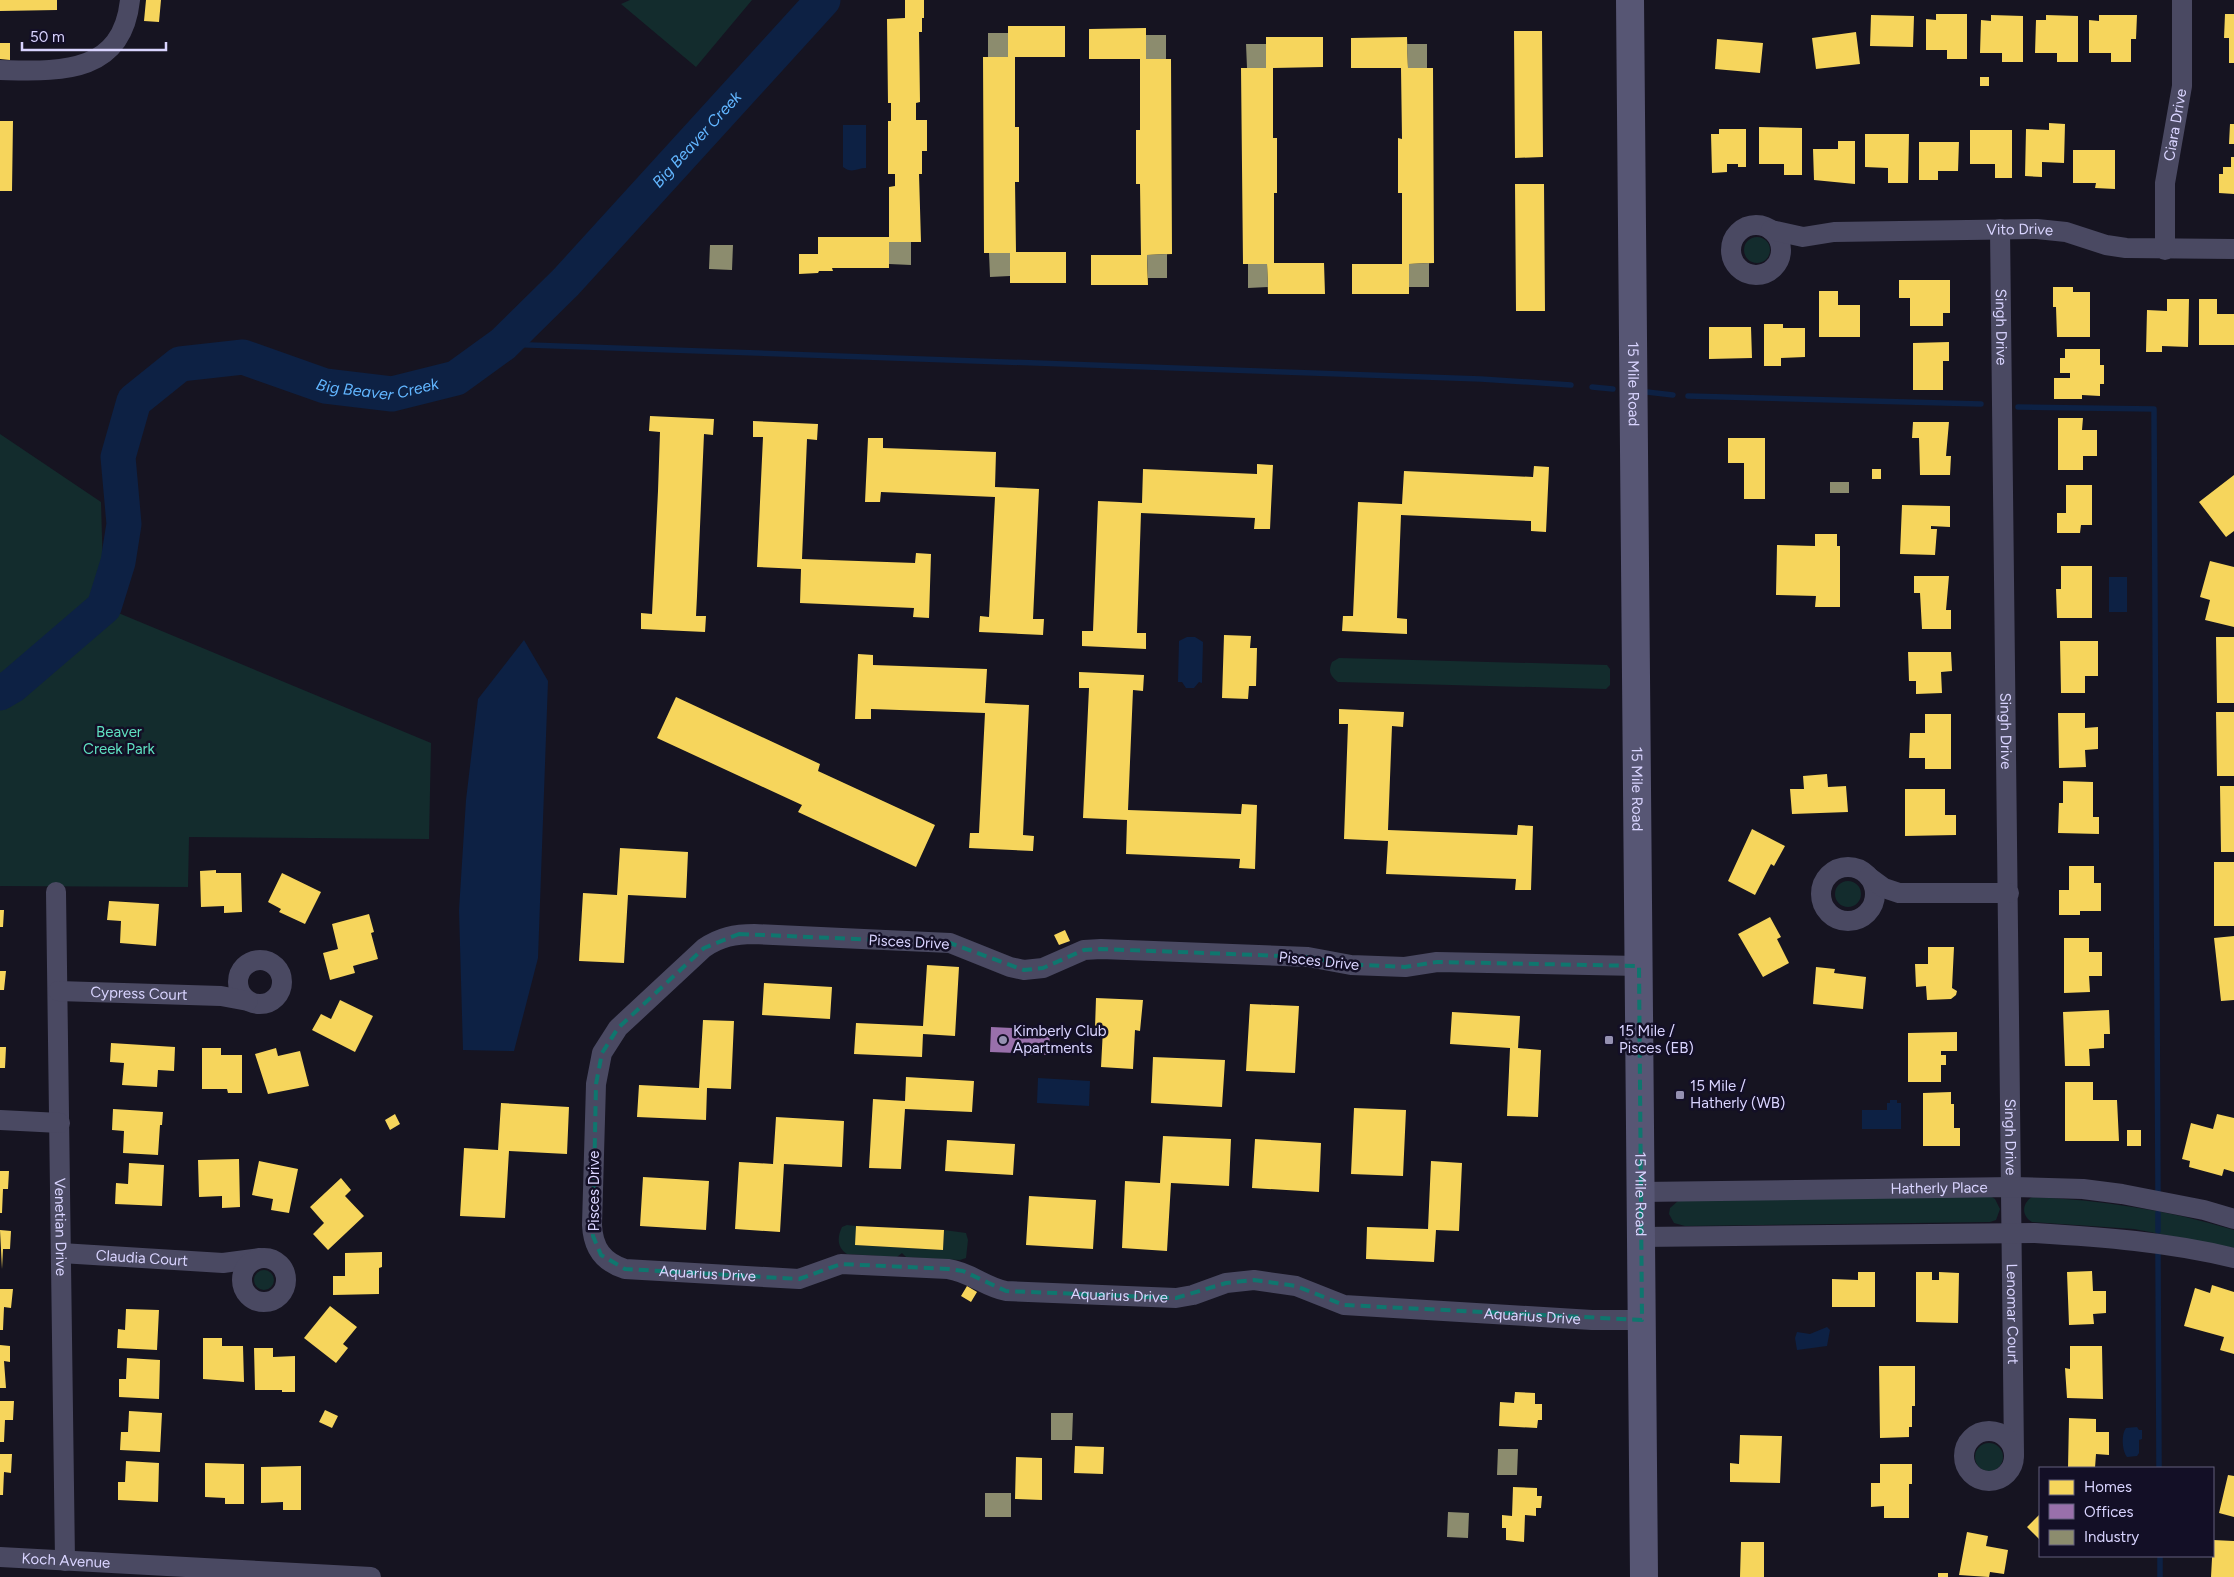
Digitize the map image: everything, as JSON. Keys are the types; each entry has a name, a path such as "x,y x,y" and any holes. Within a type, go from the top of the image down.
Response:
{"main road":[{"name":"15 Mile Road","path":"1630,0 1644,1577"}],"street":[{"path":"0,70 53,70 82,66 111,48 126,20 130,0"},
{"name":"Ciara Drive","path":"2165,250 2165,183 2182,86 2182,0"},
{"name":"Vito Drive","path":"1803,237 1790,245 1769,271 1754,275 1740,269 1732,255 1734,238 1746,227 1763,226 1771,230 1803,237 1834,232 2000,229 2066,232 2106,245 2165,250 2234,249"},
{"name":"Singh Drive","path":"2000,229 2013,1233"},
{"path":"1771,230 1780,244 1779,259"},
{"path":"1899,893 1884,899 1863,917 1845,922 1829,914 1821,897 1825,880 1838,869 1855,868 1884,888 1899,893 2009,893"},
{"path":"1869,878 1875,893 1870,911"},
{"name":"Venetian Drive","path":"56,892 65,1561"},
{"name":"Pisces Drive","path":"602,1255 596,1246 592,1225 596,1084 602,1053 618,1028 704,948 726,936 754,934 950,943 1010,967 1024,970 1038,969 1084,950 1101,949 1308,957 1343,964 1404,967 1437,962 1639,966"},
{"name":"Cypress Court","path":"58,991 221,996 262,1004 275,998 283,985 280,970 275,964 260,959 246,964 221,996"},
{"path":"238,976 239,990 248,1001"},
{"path":"0,1120 60,1123"},
{"name":"Hatherly Place","path":"1641,1192 2013,1187 2083,1189 2122,1194 2204,1210 2234,1219"},
{"path":"1641,1237 2013,1233 2100,1236 2168,1245 2234,1258"},
{"name":"Lenomar Court","path":"2013,1233 2014,1396 2014,1454 2010,1470 1997,1481 1989,1482 1973,1476 1964,1462 1963,1454 1970,1439 2000,1421 2007,1412 2014,1396"},
{"name":"Claudia Court","path":"62,1253 223,1263 260,1258"},
{"name":"Aquarius Drive","path":"602,1255 608,1262 625,1269 799,1279 841,1264 948,1269 963,1271 990,1286 1006,1291 1176,1298 1193,1295 1226,1283 1254,1280 1296,1286 1344,1305 1592,1320 1642,1320"},
{"path":"223,1263 232,1268 245,1292 256,1301 271,1302 283,1294 286,1286 285,1271 275,1260 260,1258 253,1260 244,1271 242,1285"},
{"path":"1985,1431 1993,1431 2008,1439 2014,1454"},
{"name":"Koch Avenue","path":"0,1557 276,1574 371,1577"}],"highlighted area":[{"path":"739,934 950,943 1024,970 1043,968 1084,950 1101,949 1308,957 1343,964 1405,967 1437,962 1639,966 1642,1320 1344,1305 1296,1286 1254,1280 1226,1283 1176,1298 1006,1291 963,1271 948,1269 841,1264 799,1279 625,1269 601,1255 593,1236 596,1084 602,1053 618,1028 704,948"}],"green space":[{"path":"630,0 752,0 696,67 621,4"},
{"path":"1757,237 1766,241 1770,250 1766,259 1757,263 1748,259 1744,250 1748,241"},
{"name":"Beaver Creek Park","path":"0,434 101,502 104,607 431,743 429,839 189,837 188,887 0,886"},
{"path":"1339,658 1607,665 1610,669 1610,685 1606,689 1338,682 1333,678 1330,668 1332,662"},
{"path":"1848,881 1857,885 1861,894 1857,903 1848,907 1839,903 1835,894 1839,885"},
{"path":"1990,1196 1995,1199 2000,1209 1996,1220 1990,1222 1685,1226 1674,1223 1669,1214 1670,1208 1678,1201"},
{"path":"2032,1197 2109,1203 2209,1223 2234,1230 2234,1248 2134,1229 2032,1222 2026,1216 2024,1210 2026,1203"},
{"path":"847,1225 856,1226 856,1245 943,1250 944,1230 966,1233 968,1240 966,1258 960,1260 906,1257 902,1253 897,1257 847,1254 841,1249 839,1235 842,1227"},
{"path":"264,1270 271,1273 274,1280 271,1287 264,1290 257,1287 254,1280 257,1273"},
{"path":"1989,1443 1999,1447 2003,1457 1999,1467 1989,1471 1979,1467 1975,1457 1979,1447"}],"water":[{"path":"843,125 866,125 866,168 852,170 843,167"},
{"path":"2109,577 2127,577 2127,612 2109,612"},
{"path":"1187,637 1195,637 1203,642 1202,683 1199,682 1194,688 1186,688 1182,682 1178,682 1179,641"},
{"path":"524,640 548,681 538,958 514,1051 463,1050 459,910 466,800 478,699"},
{"path":"1038,1078 1090,1081 1089,1106 1037,1103"},
{"path":"1890,1100 1897,1100 1897,1103 1901,1103 1901,1129 1862,1129 1862,1110 1887,1110 1887,1103 1890,1103"},
{"path":"1827,1327 1830,1330 1827,1346 1797,1350 1795,1338 1797,1332 1810,1334"},
{"path":"2137,1427 2139,1430 2142,1430 2142,1439 2139,1440 2139,1453 2137,1456 2127,1457 2123,1447 2124,1431 2126,1428"}],"building: Homes":[{"path":"0,0 57,0 57,10 0,11"},
{"path":"146,0 161,0 159,22 144,21"},
{"path":"905,0 924,0 922,32 919,32 920,102 916,103 916,120 927,120 927,151 922,151 922,174 919,174 921,242 889,242 889,268 832,268 833,271 799,274 799,254 818,254 818,237 889,237 889,187 895,186 895,174 888,174 888,121 891,121 891,103 888,103 887,19 905,18"},
{"path":"1936,14 1967,14 1967,59 1947,59 1947,50 1926,50 1926,19 1936,20"},
{"path":"2225,14 2234,14 2234,63 2229,63 2229,38 2224,38"},
{"path":"1871,15 1914,16 1913,47 1870,46"},
{"path":"1991,15 2023,16 2023,62 2002,62 2002,53 1980,53 1981,20 1991,21"},
{"path":"2046,15 2078,16 2078,62 2057,62 2057,53 2035,53 2036,20 2046,20"},
{"path":"2099,15 2137,15 2136,39 2131,39 2131,62 2111,62 2111,53 2089,53 2089,20 2099,21"},
{"path":"1008,26 1065,26 1065,57 1015,57 1015,127 1019,127 1019,182 1015,182 1016,252 1066,252 1066,283 1010,283 1010,253 984,253 983,57 1008,57"},
{"path":"1146,28 1146,59 1171,59 1172,254 1147,255 1148,285 1091,285 1091,255 1141,255 1140,184 1136,184 1136,130 1140,130 1140,59 1089,59 1089,29"},
{"path":"1514,31 1542,31 1543,157 1515,158"},
{"path":"1856,32 1860,64 1816,69 1812,38"},
{"path":"1266,37 1323,37 1323,67 1273,68 1273,138 1277,138 1277,193 1274,193 1274,263 1324,263 1325,294 1268,294 1267,264 1243,264 1241,68 1266,68"},
{"path":"1407,37 1408,68 1433,68 1434,263 1409,264 1409,294 1352,294 1352,264 1402,264 1402,193 1398,193 1398,138 1402,139 1401,68 1351,68 1351,38"},
{"path":"1717,39 1763,43 1760,73 1715,69"},
{"path":"0,43 10,43 10,60 0,59"},
{"path":"1980,77 1989,77 1989,86 1980,86"},
{"path":"0,121 13,121 12,191 0,191"},
{"path":"2049,123 2065,124 2064,163 2042,162 2042,177 2025,176 2026,129 2049,130"},
{"path":"2230,124 2234,124 2234,144 2229,144"},
{"path":"1759,127 1802,128 1802,175 1784,175 1784,164 1759,164"},
{"path":"1719,129 1746,129 1746,167 1738,167 1738,164 1727,164 1727,172 1712,173 1711,134 1719,134"},
{"path":"1970,130 2012,130 2012,178 1995,178 1995,164 1970,164"},
{"path":"1865,134 1909,134 1908,183 1888,183 1888,168 1865,167"},
{"path":"1838,141 1855,141 1855,184 1814,180 1813,149 1838,149"},
{"path":"1919,142 1959,142 1958,171 1938,171 1938,180 1919,180"},
{"path":"2073,150 2115,150 2115,189 2095,188 2096,183 2073,183"},
{"path":"2231,157 2234,157 2234,194 2219,193 2219,174 2223,174 2223,167 2231,167"},
{"path":"1515,184 1544,184 1545,311 1516,311"},
{"path":"1899,280 1950,280 1950,313 1943,313 1943,326 1910,326 1910,298 1899,298"},
{"path":"2053,287 2073,287 2073,292 2090,292 2090,337 2057,337 2056,307 2053,307"},
{"path":"1819,291 1838,291 1838,305 1860,305 1860,337 1819,337"},
{"path":"2167,299 2189,299 2188,347 2162,346 2162,352 2146,352 2147,310 2167,311"},
{"path":"2199,299 2217,299 2217,314 2234,314 2234,345 2199,345"},
{"path":"1764,324 1783,324 1783,328 1805,328 1805,357 1781,358 1781,366 1764,366"},
{"path":"1709,327 1751,327 1752,358 1709,359"},
{"path":"1949,342 1949,361 1943,361 1943,390 1913,390 1913,343"},
{"path":"2065,349 2100,349 2100,365 2104,365 2104,384 2100,384 2100,396 2082,395 2082,399 2054,399 2054,378 2070,378 2070,373 2060,373 2060,358 2065,358"},
{"path":"650,416 714,419 713,435 704,434 696,616 706,616 705,632 641,629 641,613 652,614 658,491 660,432 649,431"},
{"path":"2058,418 2083,418 2082,430 2097,430 2097,456 2083,456 2083,470 2058,470"},
{"path":"753,421 818,424 817,440 807,439 802,559 915,563 916,553 931,554 929,618 913,617 914,608 800,603 801,569 757,567 763,437 753,437"},
{"path":"1913,422 1949,422 1946,456 1951,456 1950,475 1920,475 1919,438 1912,438"},
{"path":"868,438 883,438 883,448 996,452 995,487 1039,489 1033,619 1044,619 1043,635 979,632 980,616 989,617 995,497 881,492 880,502 865,502"},
{"path":"1728,438 1765,438 1765,499 1744,499 1744,463 1728,463"},
{"path":"1257,464 1273,465 1270,529 1254,529 1255,518 1141,513 1137,633 1146,633 1146,649 1082,646 1082,631 1093,631 1098,501 1142,503 1143,469 1257,474"},
{"path":"1534,466 1549,467 1546,532 1531,531 1531,521 1401,515 1397,618 1407,619 1407,634 1342,631 1343,616 1353,616 1358,502 1402,504 1404,471 1533,477"},
{"path":"1872,469 1881,469 1881,479 1872,479"},
{"path":"2234,475 2234,531 2226,537 2199,502"},
{"path":"2066,485 2092,485 2092,525 2081,525 2080,533 2057,533 2057,513 2066,513"},
{"path":"1902,505 1950,506 1950,527 1931,526 1931,529 1937,529 1935,555 1900,554"},
{"path":"1815,534 1837,534 1837,546 1840,546 1840,607 1815,607 1816,596 1776,595 1777,545 1815,546"},
{"path":"2210,561 2234,567 2234,627 2205,620 2210,600 2200,597"},
{"path":"2061,566 2092,566 2092,618 2057,618 2056,589 2061,589"},
{"path":"1914,576 1949,576 1946,610 1951,610 1951,629 1922,629 1920,593 1914,593"},
{"path":"1224,635 1251,636 1250,648 1257,648 1256,686 1249,686 1248,699 1222,698"},
{"path":"2216,637 2234,637 2234,703 2217,703"},
{"path":"2060,641 2098,641 2098,676 2085,676 2085,693 2061,693"},
{"path":"1908,652 1951,652 1952,671 1941,672 1942,693 1916,694 1916,681 1909,681"},
{"path":"858,654 873,655 873,665 987,669 985,703 1029,705 1023,835 1034,836 1033,851 969,848 970,833 979,833 985,713 871,709 871,719 855,719"},
{"path":"1079,672 1144,675 1143,691 1133,690 1128,810 1241,814 1242,804 1257,805 1255,869 1239,868 1240,859 1126,854 1127,820 1083,818 1089,688 1079,688"},
{"path":"676,697 820,764 818,771 935,825 916,867 798,812 802,805 657,738"},
{"path":"1339,709 1404,712 1403,727 1392,726 1388,830 1517,835 1518,825 1533,826 1531,890 1515,890 1516,879 1386,874 1388,841 1344,839 1348,724 1339,724"},
{"path":"2216,712 2234,712 2234,776 2217,776"},
{"path":"2058,713 2085,713 2085,728 2098,727 2098,749 2085,750 2086,767 2059,768"},
{"path":"1925,714 1951,714 1951,769 1925,769 1925,758 1909,758 1910,733 1925,733"},
{"path":"1827,774 1828,787 1846,786 1848,812 1792,814 1790,789 1804,789 1803,776"},
{"path":"2063,781 2093,782 2093,817 2099,817 2099,834 2058,833 2059,803 2063,803"},
{"path":"2220,786 2234,786 2234,852 2221,852"},
{"path":"1905,789 1945,789 1945,815 1956,815 1956,835 1905,836"},
{"path":"1752,829 1785,846 1774,866 1771,864 1755,895 1728,881"},
{"path":"620,848 688,852 686,898 628,895 624,963 579,961 583,893 617,895"},
{"path":"2214,862 2234,862 2234,926 2214,926"},
{"path":"2069,866 2094,866 2094,883 2101,883 2101,911 2080,911 2080,915 2059,915 2059,890 2069,890"},
{"path":"216,870 216,873 241,873 242,912 224,913 224,906 201,907 200,871"},
{"path":"282,873 321,892 305,924 279,912 281,909 268,902"},
{"path":"109,901 159,904 156,946 120,943 121,921 107,920"},
{"path":"0,910 4,910 3,927 0,927"},
{"path":"369,914 374,932 371,933 378,959 353,966 355,973 330,980 323,953 338,949 332,924"},
{"path":"1770,917 1781,937 1777,939 1789,963 1763,977 1738,934"},
{"path":"1065,930 1070,941 1059,945 1054,935"},
{"path":"2234,936 2234,1000 2221,1001 2214,938"},
{"path":"2064,938 2089,938 2089,952 2102,952 2102,976 2089,976 2090,992 2064,993"},
{"path":"1928,947 1954,947 1952,988 1957,991 1956,995 1951,999 1927,1000 1926,986 1916,987 1915,964 1928,964"},
{"path":"927,965 959,967 955,1036 923,1034 922,1057 854,1054 856,1023 923,1026"},
{"path":"1816,967 1835,969 1834,973 1866,977 1863,1009 1813,1004"},
{"path":"0,971 6,971 4,990 0,990"},
{"path":"764,983 832,987 830,1019 762,1015"},
{"path":"1096,998 1143,1000 1140,1031 1135,1030 1133,1069 1101,1067 1103,1029 1095,1028"},
{"path":"340,1000 373,1016 355,1052 312,1030 321,1014 331,1019"},
{"path":"1250,1004 1299,1006 1295,1073 1246,1071"},
{"path":"2109,1010 2110,1034 2104,1034 2104,1048 2089,1049 2090,1066 2065,1066 2063,1012"},
{"path":"1452,1012 1520,1016 1518,1048 1541,1050 1538,1117 1507,1116 1510,1048 1450,1044"},
{"path":"703,1020 734,1021 731,1089 707,1088 706,1120 637,1117 639,1085 699,1088"},
{"path":"1957,1032 1957,1051 1941,1051 1941,1055 1946,1055 1946,1065 1941,1065 1941,1082 1908,1082 1908,1033"},
{"path":"111,1043 175,1047 174,1071 158,1070 157,1087 122,1085 124,1063 110,1062"},
{"path":"0,1047 6,1047 5,1068 0,1068"},
{"path":"202,1048 221,1048 221,1055 242,1055 242,1093 228,1093 227,1089 202,1089"},
{"path":"276,1048 278,1056 300,1051 309,1086 268,1094 255,1054"},
{"path":"1153,1057 1225,1060 1222,1107 1151,1103"},
{"path":"906,1077 974,1081 972,1112 905,1109 901,1169 869,1168 873,1099 905,1101"},
{"path":"2065,1082 2093,1082 2093,1100 2117,1100 2119,1141 2065,1141"},
{"path":"1951,1092 1951,1104 1954,1104 1954,1128 1960,1128 1960,1146 1923,1146 1923,1093"},
{"path":"501,1103 569,1107 567,1154 509,1151 505,1218 460,1216 464,1148 498,1150"},
{"path":"1354,1108 1406,1110 1403,1176 1351,1174"},
{"path":"113,1109 163,1112 158,1155 123,1153 124,1131 112,1130"},
{"path":"395,1114 400,1124 390,1130 385,1120"},
{"path":"2217,1114 2234,1118 2234,1172 2224,1169 2222,1176 2189,1167 2190,1161 2182,1159 2191,1123 2213,1129"},
{"path":"776,1117 844,1121 842,1167 784,1164 780,1232 735,1229 739,1162 773,1164"},
{"path":"2127,1130 2141,1130 2141,1146 2127,1146"},
{"path":"1163,1136 1231,1139 1229,1186 1171,1183 1167,1251 1122,1248 1125,1181 1160,1183"},
{"path":"1255,1139 1321,1143 1319,1192 1252,1188"},
{"path":"947,1140 1015,1144 1013,1175 945,1171"},
{"path":"239,1159 240,1207 222,1208 222,1196 199,1197 198,1160"},
{"path":"259,1161 298,1169 289,1213 271,1210 273,1199 252,1195"},
{"path":"1431,1161 1462,1163 1459,1231 1436,1230 1434,1262 1366,1259 1367,1227 1428,1229"},
{"path":"129,1163 164,1165 162,1206 115,1204 116,1183 128,1184"},
{"path":"0,1171 9,1171 8,1189 3,1189 2,1213 0,1213"},
{"path":"643,1177 709,1181 706,1230 640,1226"},
{"path":"341,1178 351,1190 345,1196 364,1216 328,1250 313,1234 324,1223 310,1207"},
{"path":"1029,1196 1096,1200 1093,1249 1026,1245"},
{"path":"856,1226 944,1230 943,1250 855,1245"},
{"path":"0,1230 11,1231 10,1249 3,1249 2,1269"},
{"path":"382,1252 382,1267 379,1268 379,1294 333,1295 333,1276 345,1276 345,1253"},
{"path":"2092,1271 2093,1291 2106,1291 2106,1313 2093,1314 2094,1324 2069,1325 2067,1272"},
{"path":"1858,1272 1875,1272 1875,1307 1832,1307 1832,1279 1858,1280"},
{"path":"1916,1272 1932,1272 1932,1280 1939,1280 1939,1272 1959,1273 1958,1323 1916,1322"},
{"path":"2212,1285 2234,1292 2234,1354 2220,1350 2224,1337 2184,1326 2195,1288 2210,1293"},
{"path":"967,1286 977,1292 971,1302 961,1296"},
{"path":"0,1289 13,1289 11,1308 4,1307 3,1330 0,1330"},
{"path":"330,1306 357,1327 343,1344 348,1348 336,1363 304,1338"},
{"path":"126,1309 159,1310 157,1350 117,1348 118,1329 125,1330"},
{"path":"203,1338 222,1338 222,1346 243,1346 244,1382 203,1379"},
{"path":"0,1345 10,1346 10,1362 4,1361 6,1388 0,1388"},
{"path":"2070,1346 2102,1346 2103,1399 2067,1398 2065,1368 2070,1369"},
{"path":"254,1348 273,1348 273,1357 295,1356 295,1392 255,1390"},
{"path":"127,1358 160,1360 159,1399 119,1397 119,1379 126,1379"},
{"path":"1879,1366 1915,1366 1915,1406 1912,1406 1912,1427 1909,1427 1909,1437 1880,1438"},
{"path":"1515,1392 1535,1393 1535,1404 1542,1404 1542,1420 1538,1420 1537,1428 1499,1426 1500,1402 1514,1403"},
{"path":"0,1401 14,1401 13,1420 5,1420 4,1442 0,1442"},
{"path":"325,1410 338,1416 332,1428 319,1422"},
{"path":"129,1411 162,1413 160,1452 120,1450 121,1432 128,1432"},
{"path":"2069,1418 2096,1419 2096,1432 2109,1432 2109,1455 2096,1454 2095,1467 2068,1467"},
{"path":"1740,1435 1782,1436 1780,1483 1730,1482 1730,1463 1739,1464"},
{"path":"1075,1446 1104,1447 1103,1474 1074,1473"},
{"path":"0,1454 12,1454 11,1473 4,1472 3,1495 0,1495"},
{"path":"1016,1457 1042,1458 1042,1500 1015,1499"},
{"path":"126,1461 159,1463 158,1502 118,1500 118,1482 125,1482"},
{"path":"205,1463 244,1464 244,1504 225,1504 225,1498 205,1497"},
{"path":"1880,1464 1912,1464 1912,1484 1909,1484 1909,1518 1884,1518 1884,1506 1871,1507 1871,1483 1880,1483"},
{"path":"301,1466 301,1510 283,1510 283,1502 261,1503 261,1467"},
{"path":"2228,1475 2234,1476 2234,1517 2219,1513"},
{"path":"1513,1487 1537,1488 1537,1496 1542,1496 1541,1508 1536,1508 1536,1516 1525,1515 1524,1542 1506,1540 1506,1528 1502,1528 1502,1515 1512,1516"},
{"path":"2039,1515 2039,1539 2027,1527"},
{"path":"1967,1532 1988,1536 1986,1546 2008,1550 2004,1574 1990,1572 1989,1577 1959,1575"},
{"path":"2214,1540 2234,1541 2234,1577 2211,1577"},
{"path":"1741,1542 1764,1542 1764,1577 1740,1577"},
{"path":"1938,1573 1948,1573 1948,1577 1938,1577"}],"building: Offices":[{"path":"991,1027 1050,1030 1049,1055 1024,1054 1024,1046 1016,1046 1015,1053 990,1052"}],"building: Industry":[{"path":"988,33 1008,33 1008,57 988,57"},
{"path":"1146,35 1166,35 1166,59 1146,59"},
{"path":"1246,44 1266,44 1266,68 1247,68"},
{"path":"1407,44 1427,44 1427,68 1408,68"},
{"path":"889,242 911,242 911,265 889,264"},
{"path":"710,245 733,245 732,270 709,269"},
{"path":"989,253 1010,253 1010,276 990,277"},
{"path":"1167,254 1167,278 1148,278 1147,255"},
{"path":"1429,263 1429,287 1409,287 1409,264"},
{"path":"1248,264 1267,264 1268,287 1248,288"},
{"path":"1830,482 1849,482 1849,493 1830,493"},
{"path":"1051,1413 1073,1413 1072,1440 1051,1440"},
{"path":"1498,1449 1518,1449 1517,1475 1497,1475"},
{"path":"985,1493 1011,1493 1011,1517 985,1517"},
{"path":"1448,1512 1469,1513 1468,1538 1447,1537"}],"waterway":[{"name":"Big Beaver Creek","path":"0,693 12,686 104,607 118,562 124,524 118,457 134,401 180,364 243,357 325,386 392,394 456,378 503,344 566,282 823,0"},
{"path":"503,344 1481,379 1571,385"},
{"path":"1592,387 1613,389"},
{"path":"1647,392 1673,395"},
{"path":"1688,396 1981,404"},
{"path":"2018,407 2154,409 2158,1191"},
{"path":"2158,1213 2158,1231"},
{"path":"2158,1253 2159,1467"},
{"path":"2160,1557 2160,1577"}],"place":[{"name":"Kimberly Club Apartments","path":"1003,1040"},
{"name":"15 Mile / Pisces (EB)","path":"1609,1040"},
{"name":"15 Mile / Hatherly (WB)","path":"1680,1095"}]}
